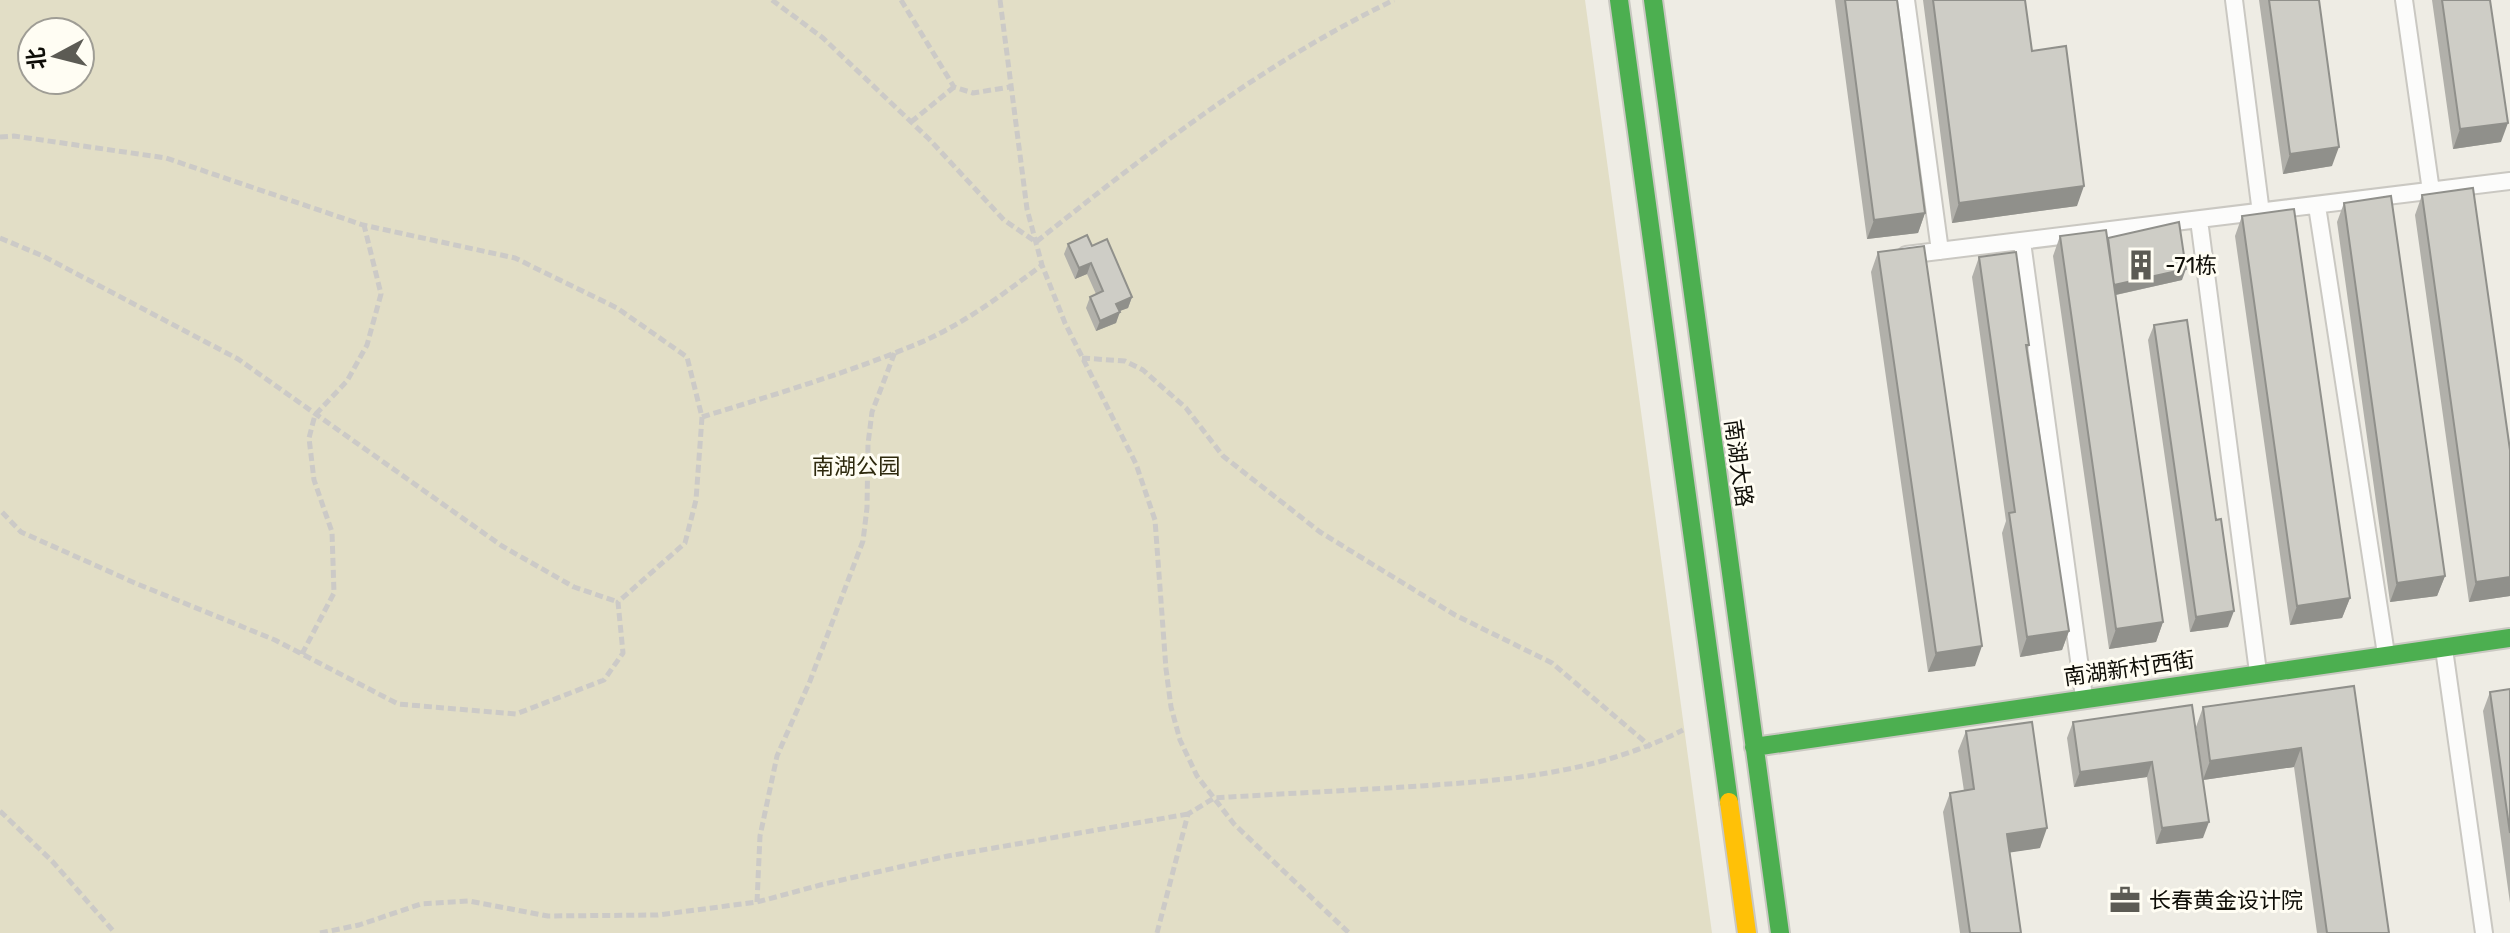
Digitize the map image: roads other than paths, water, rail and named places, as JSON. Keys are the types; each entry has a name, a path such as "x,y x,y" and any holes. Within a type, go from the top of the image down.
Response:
{"main road":[{"path":"1619,0 1747,933"},
{"name":"南湖大路","path":"1653,0 1780,933"},
{"name":"南湖新村西街","path":"1754,747 2510,638"}],"lane":[{"path":"1906,0 1940,251"},
{"path":"2234,0 2261,213"},
{"path":"2404,0 2431,191"},
{"path":"1888,257 2510,181"},
{"path":"2317,206 2386,655"},
{"path":"2199,220 2258,674"},
{"path":"2022,242 2085,699"},
{"path":"2444,647 2484,933"}],"place":[{"name":"-71栋","path":"2141,265"},
{"name":"长春黄金设计院","path":"2125,900"}],"park label":[{"name":"南湖公园","path":"856,466"}]}
